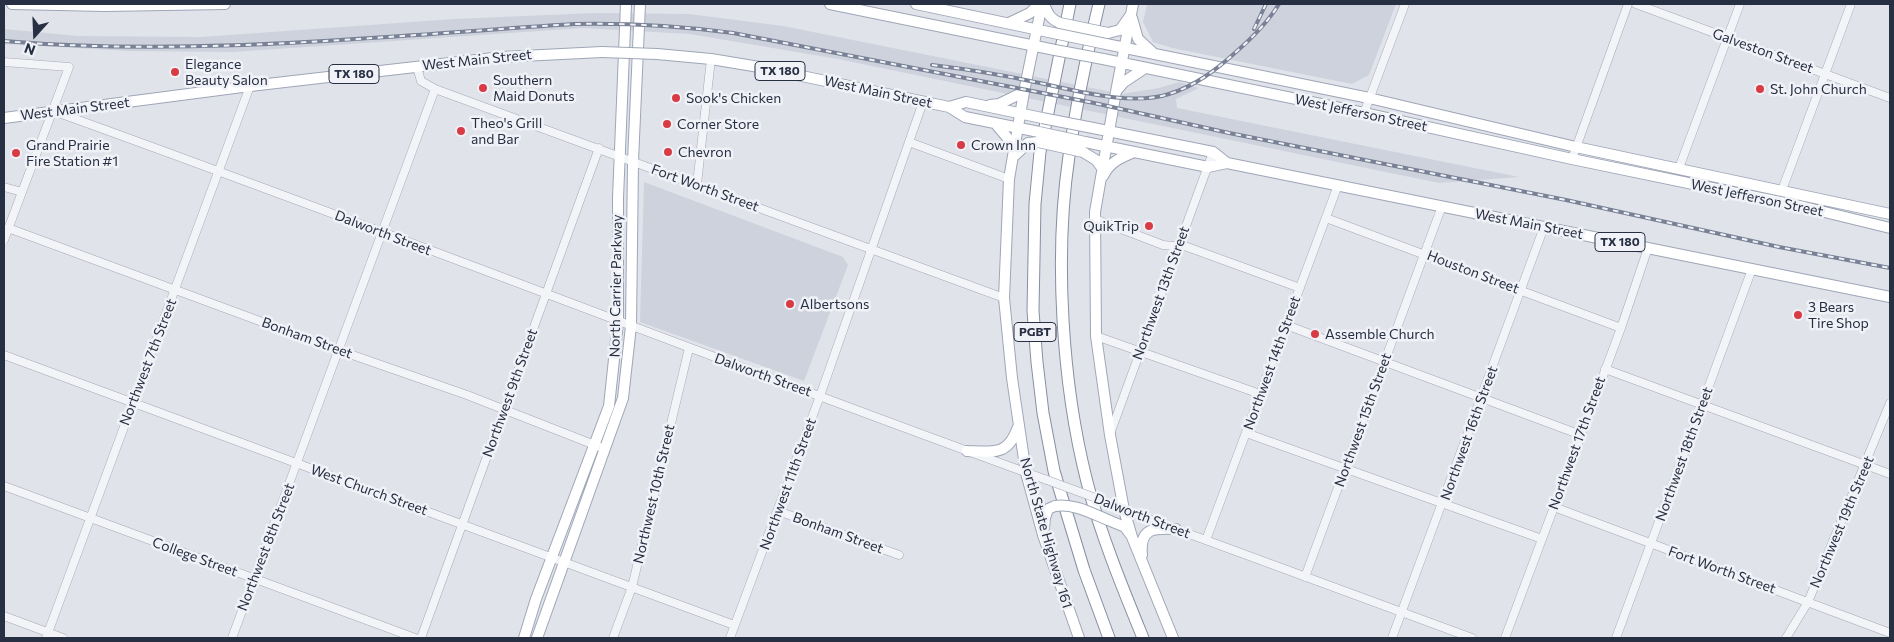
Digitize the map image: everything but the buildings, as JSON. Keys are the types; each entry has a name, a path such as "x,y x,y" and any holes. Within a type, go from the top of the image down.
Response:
{"highway":[{"name":"PGBT","path":"1070,4 1040,152 1035,204 1033,258 1035,336 1042,413 1054,471 1084,570 1109,638"},
{"name":"PGBT","path":"1099,4 1069,157 1064,208 1063,311 1074,426 1087,483 1143,638"}],"main road":[{"path":"12,4 225,4"},
{"name":"North Carrier Parkway","path":"524,638 530,617 609,406 618,322 617,263 626,4"},
{"name":"North Carrier Parkway","path":"537,638 622,398 630,326 633,161 640,4"},
{"name":"West Jefferson Street","path":"830,4 852,6 1055,50 1364,113 1572,160 1794,205 1890,228"},
{"name":"West Jefferson Street","path":"916,4 1037,29 1059,28 1106,44 1369,98 1576,148 1680,168 1890,214"},
{"path":"1009,23 1030,13 1042,4 1059,28 1108,33 1120,30 1132,9"},
{"name":"North State Highway 161","path":"1042,4 1017,128 1009,179 1004,298 1018,426 1026,473 1044,535 1079,638"},
{"path":"1132,9 1102,168 1095,219 1096,336 1110,435 1124,510 1132,537 1173,638"},
{"path":"1132,9 1138,38 1154,54"},
{"name":"West Main Street","path":"4,118 250,86 502,57 602,52 657,54 711,59 759,67 949,107 965,117 1017,128 1038,137 1084,147 1106,146 1208,167 1227,163 1890,297"},
{"path":"1116,91 1124,82 1145,68"},
{"path":"982,106 999,104 1024,92"},
{"name":"West Main Street","path":"949,107 966,102 1213,152 1227,163"},
{"path":"994,123 1006,136 1014,153 1038,137"},
{"path":"1084,147 1102,168"},
{"path":"1100,181 1108,166 1120,157 1134,152"},
{"path":"968,451 990,452 1002,450 1009,446 1018,426"},
{"path":"1044,535 1045,518 1048,509 1064,504 1125,527 1132,537"},
{"path":"1142,560 1141,548 1148,531 1152,529 1176,529"}],"street":[{"path":"1364,113 1405,4"},
{"path":"1572,160 1628,4"},
{"name":"Galveston Street","path":"1636,4 1890,98"},
{"path":"1680,168 1740,4"},
{"path":"1782,190 1851,4"},
{"path":"697,184 711,59"},
{"path":"4,62 69,67 4,240"},
{"name":"Fort Worth Street","path":"417,67 421,81 435,89 1004,298"},
{"name":"Northwest 7th Street","path":"47,636 250,86"},
{"name":"Northwest 8th Street","path":"232,638 435,89"},
{"name":"Northwest 11th Street","path":"730,638 820,396 923,102"},
{"name":"Dalworth Street","path":"54,111 1472,638"},
{"path":"909,142 1009,179"},
{"name":"Northwest 9th Street","path":"421,638 599,148"},
{"name":"Northwest 13th Street","path":"1110,435 1213,152"},
{"name":"Northwest 14th Street","path":"1206,540 1338,185"},
{"path":"4,187 22,192"},
{"name":"Northwest 15th Street","path":"1305,577 1442,206"},
{"name":"Houston Street","path":"1326,218 1620,328"},
{"path":"1095,219 1163,245 1174,246 1179,244 1300,288"},
{"name":"Northwest 16th Street","path":"1392,638 1544,227"},
{"name":"Bonham Street","path":"8,228 504,410 605,449"},
{"name":"Northwest 17th Street","path":"1505,638 1648,248"},
{"name":"Northwest 18th Street","path":"1616,638 1752,269"},
{"path":"1286,325 1581,435"},
{"path":"1096,336 1260,394"},
{"name":"Northwest 10th Street","path":"613,638 632,587 689,348"},
{"name":"West Church Street","path":"4,355 734,625"},
{"path":"1605,369 1890,474"},
{"name":"Northwest 19th Street","path":"1786,638 1808,602 1890,403"},
{"path":"1246,433 1542,539"},
{"name":"College Street","path":"4,486 415,638"},
{"name":"Fort Worth Street","path":"1554,507 1890,633"},
{"name":"Bonham Street","path":"778,511 899,555"},
{"path":"4,616 47,636 63,638"}],"shaded area":[{"path":"1147,4 1396,4 1369,75 1352,84 1172,48 1153,42 1143,22"},
{"path":"595,13 689,14 783,26 1122,94 1159,88 1179,82 1199,88 1176,99 1177,108 1519,177 1439,183 838,59 690,34 583,28 233,52 129,51 4,44 4,29 78,36 201,37 454,19"},
{"path":"644,182 843,257 848,265 804,381 640,322"}],"railway":[{"path":"1254,29 1266,4"},
{"path":"932,65 1006,76 1118,98 1153,98 1179,91 1213,71 1254,35 1279,4"},
{"path":"4,41 146,47 217,46 360,39 574,24 673,27 733,33 1094,103 1229,133 1566,200 1779,247 1890,268"}],"place":[{"name":"Elegance Beauty Salon","path":"175,72"},
{"name":"Southern Maid Donuts","path":"483,88"},
{"name":"St. John Church","path":"1760,89"},
{"name":"Sook's Chicken","path":"676,98"},
{"name":"Corner Store","path":"667,124"},
{"name":"Theo's Grill and Bar","path":"461,131"},
{"name":"Crown Inn","path":"961,145"},
{"name":"Chevron","path":"668,152"},
{"name":"Grand Prairie Fire Station #1","path":"16,153"},
{"name":"QuikTrip","path":"1149,226"},
{"name":"Albertsons","path":"790,304"},
{"name":"3 Bears Tire Shop","path":"1798,315"},
{"name":"Assemble Church","path":"1315,334"}]}
